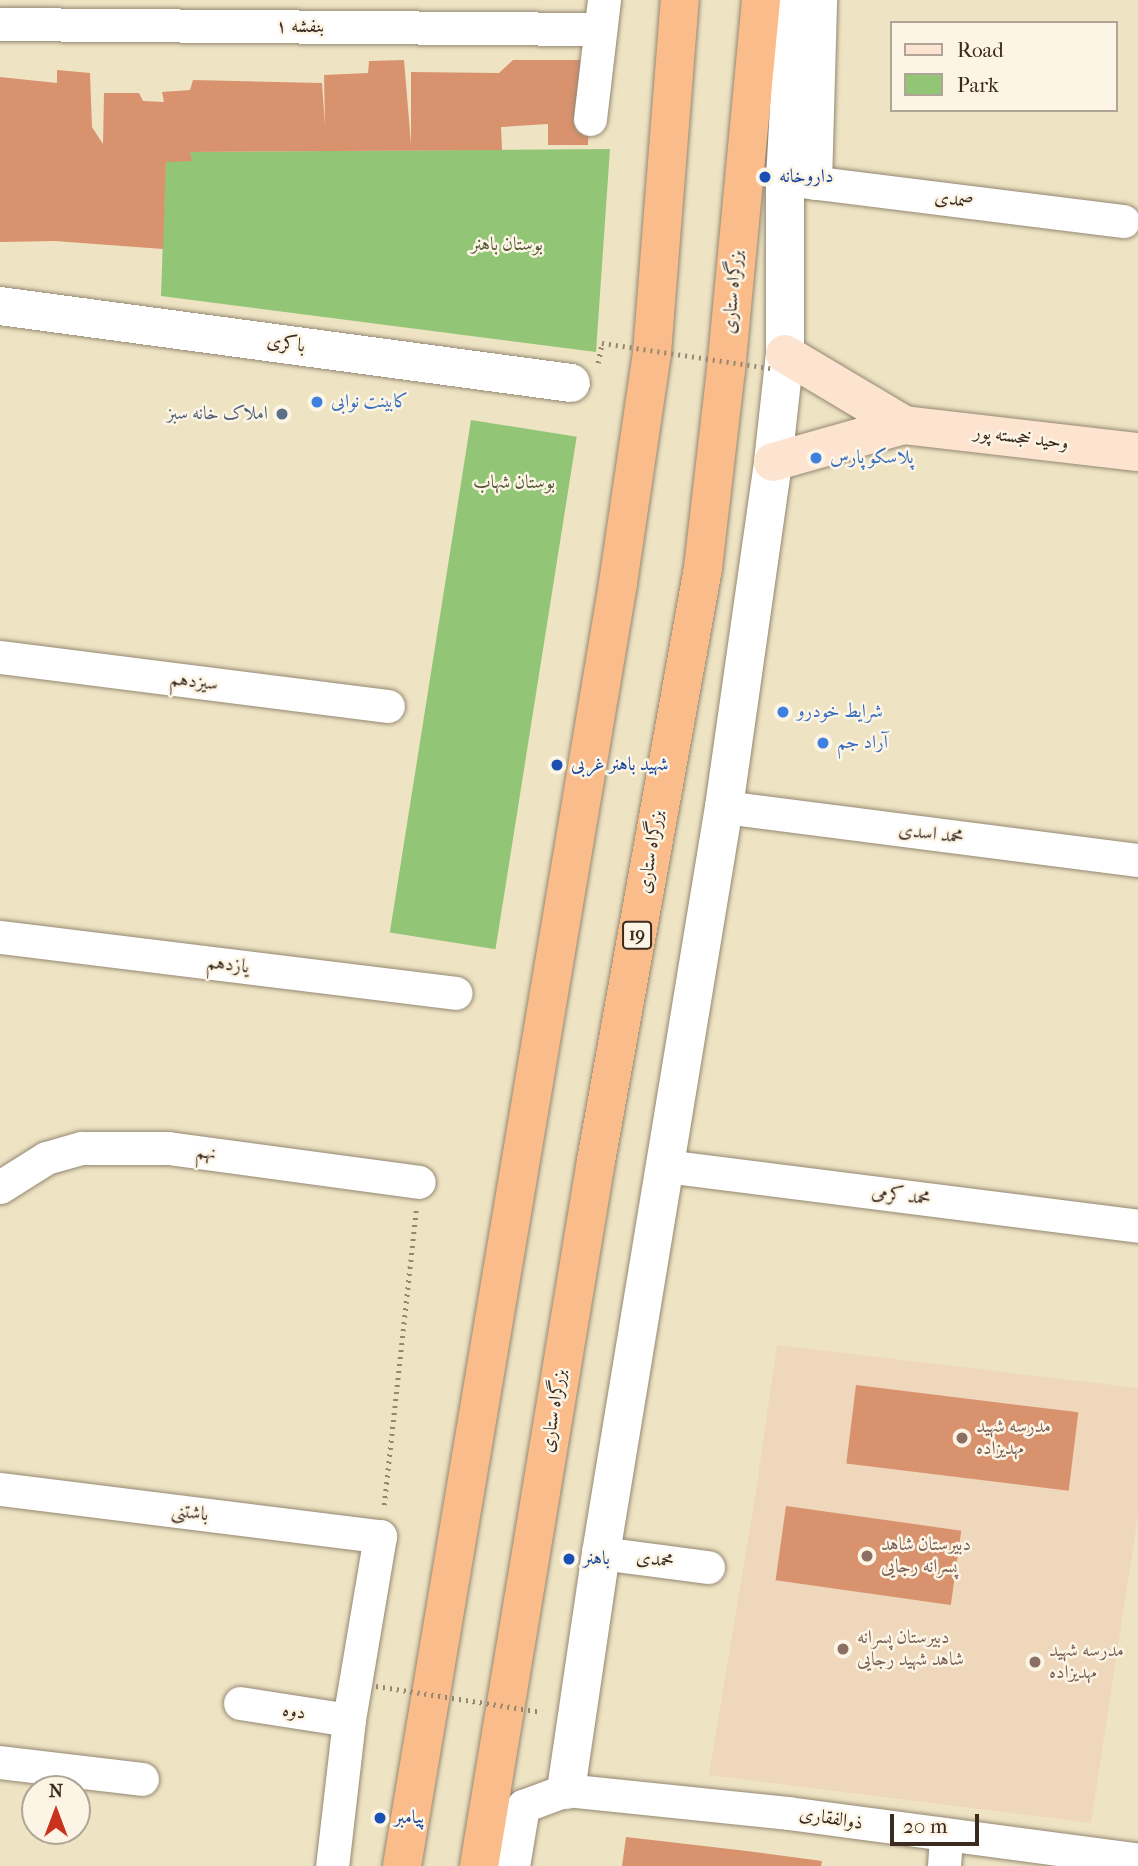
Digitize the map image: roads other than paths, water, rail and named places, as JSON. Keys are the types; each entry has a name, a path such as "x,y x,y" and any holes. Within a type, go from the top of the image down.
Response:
{"highway":[{"path":"402,1866 618,583 652,353 680,0"},
{"name":"بزرگراه ستاری","path":"479,1866 596,1161 702,568 726,370 761,0"}],"main road":[{"name":"وحید خجسته پور","path":"780,362 904,425 1138,452"},
{"name":"وحید خجسته پور","path":"773,462 904,425"}],"street":[{"path":"790,0 794,17 800,181"},
{"path":"513,1866 523,1806 566,1790 601,1553 724,807 773,462 780,362 820,0"},
{"path":"590,119 602,15"},
{"name":"بنفشه ۱","path":"0,24 602,15"},
{"name":"صمدی","path":"800,181 1123,221"},
{"name":"باکری","path":"0,306 585,372"},
{"name":"سیزدهم","path":"0,657 388,706"},
{"name":"محمد اسدی","path":"724,807 1138,860"},
{"name":"یازدهم","path":"0,937 456,993"},
{"name":"نهم","path":"0,1187 46,1158 82,1148 168,1148 419,1182"},
{"name":"محمد کرمی","path":"665,1166 1138,1226"},
{"name":"باشتنی","path":"0,1489 380,1536 349,1720"},
{"name":"محمدی","path":"601,1553 708,1567"},
{"name":"دوه","path":"240,1703 349,1720"},
{"path":"332,1866 349,1720"},
{"path":"0,1762 142,1779"},
{"name":"ذوالفقاری","path":"566,1790 788,1813 945,1851 1138,1860"}],"place":[{"name":"داروخانه","path":"765,177"},
{"name":"کابینت نوابی","path":"317,402"},
{"name":"املاک خانه سبز","path":"282,414"},
{"name":"پلاسکو پارس","path":"816,458"},
{"name":"شرایط خودرو","path":"783,712"},
{"name":"آراد جم","path":"823,743"},
{"name":"شهید باهنر غربی","path":"557,765"},
{"name":"مدرسه شهید مهدیزاده","path":"962,1438"},
{"name":"دبیرستان شاهد پسرانه رجایی","path":"867,1556"},
{"name":"باهنر","path":"569,1559"},
{"name":"دبیرستان پسرانه شاهد شهید رجایی","path":"843,1649"},
{"name":"مدرسه شهيد مهديزاده","path":"1035,1662"},
{"name":"پیامبر","path":"380,1818"}],"park label":[{"name":"بوستان باهنر","path":"507,245"},
{"name":"بوستان شهاب","path":"514,483"}]}
